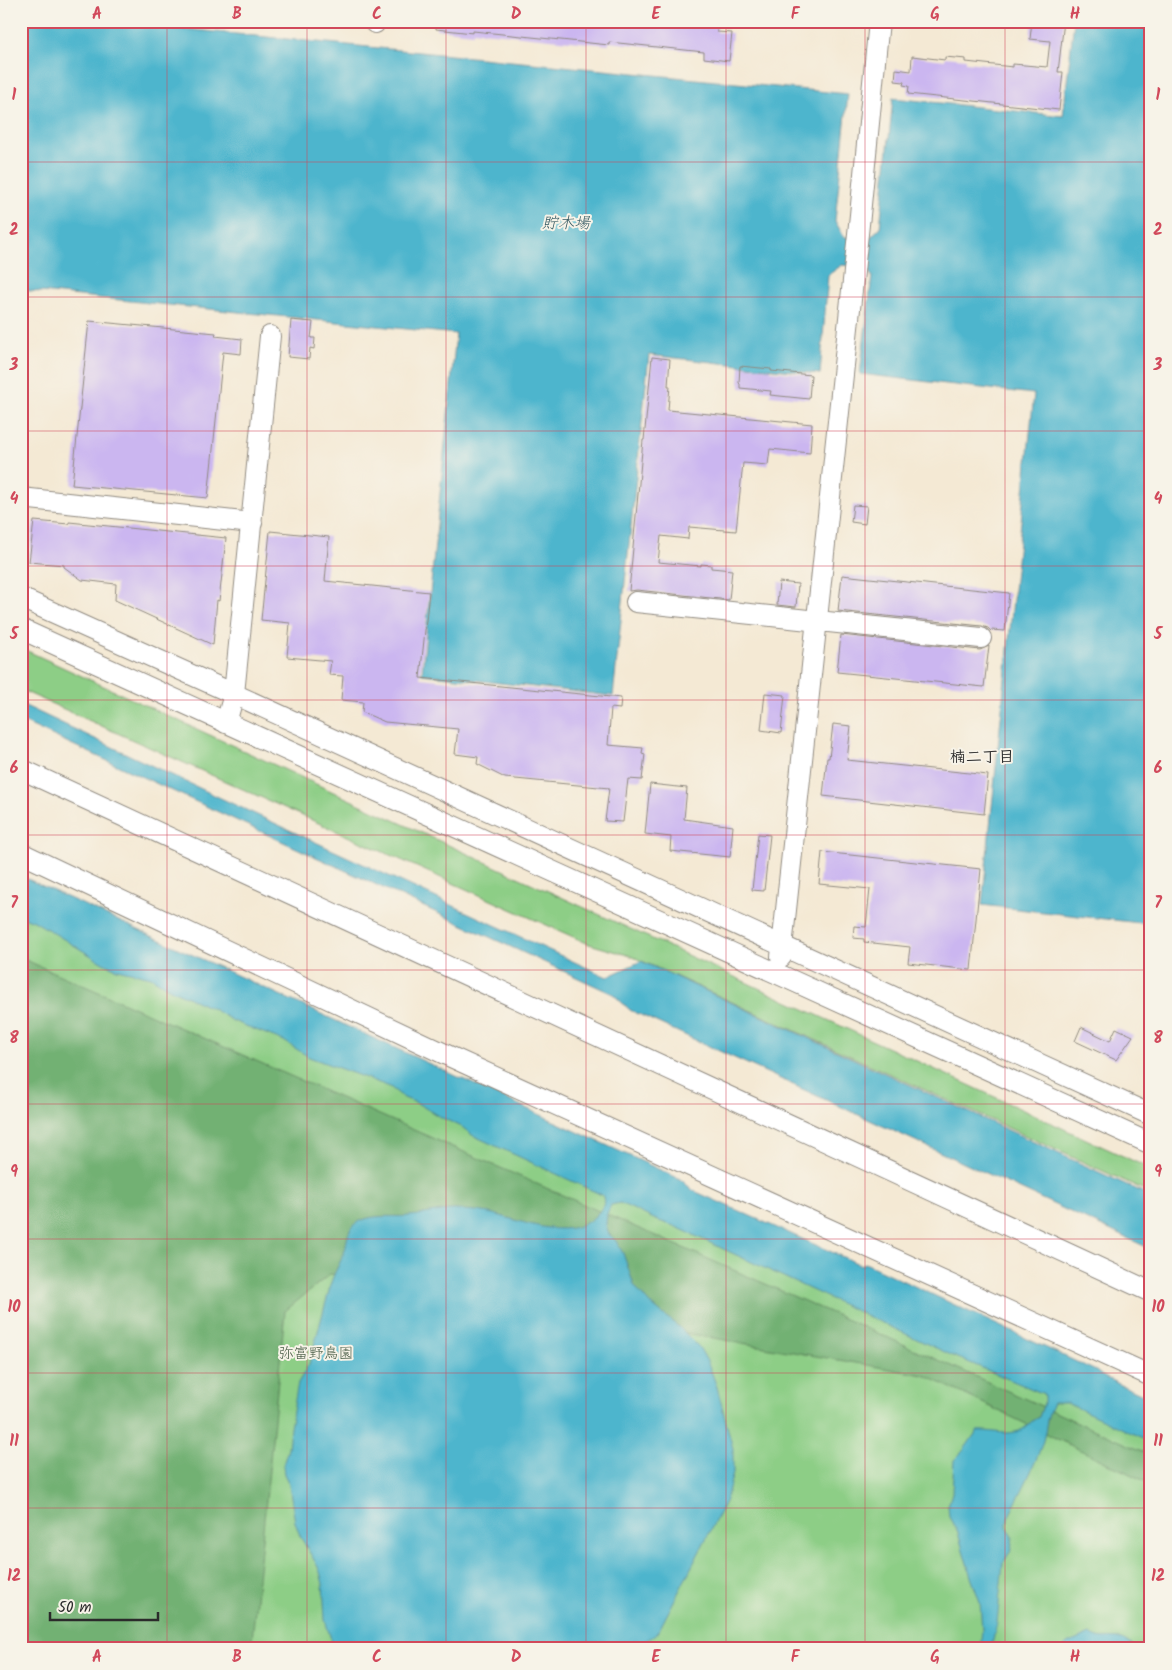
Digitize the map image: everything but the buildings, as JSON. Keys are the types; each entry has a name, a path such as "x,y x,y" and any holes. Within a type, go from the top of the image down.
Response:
{"street":[{"path":"779,974 854,278 879,21"},
{"path":"226,724 234,694 270,336"},
{"path":"21,498 252,523"},
{"path":"21,598 1151,1115"},
{"path":"636,602 981,638"},
{"path":"21,629 1151,1144"},
{"path":"21,769 1151,1292"},
{"path":"21,853 458,1060 1151,1376"}],"green space":[{"path":"21,648 1151,1169 1151,1193 631,956 589,944 21,690"},
{"name":"弥富野鳥園","path":"21,892 1151,1413 1151,1649 21,1649"},
{"path":"21,958 907,1346 1151,1455 1151,1484 924,1375 389,1281 330,1274 285,1311 251,1649 21,1649"}],"water":[{"name":"貯木場","path":"21,21 103,21 848,94 835,221 844,237 868,239 880,228 893,98 1063,116 1074,21 1151,21 1151,909 1149,924 982,905 1034,394 860,374 872,276 865,267 842,265 828,275 820,374 649,355 613,696 422,674 456,334 21,290"},
{"path":"21,704 607,977 641,961 1151,1196 1151,1249 630,1010 613,994 21,721"},
{"path":"21,876 680,1179 694,1191 861,1265 865,1263 1096,1371 1102,1376 1151,1399 1151,1442 1067,1403 1053,1403 1044,1439 1008,1518 1007,1526 1013,1537 1010,1552 1003,1563 997,1623 991,1649 980,1649 982,1630 980,1602 958,1533 949,1517 948,1506 952,1493 954,1460 977,1431 1011,1433 1019,1431 1039,1417 1044,1403 1044,1394 951,1355 674,1226 656,1220 620,1203 611,1205 607,1214 606,1225 609,1234 623,1253 634,1285 647,1301 680,1328 699,1347 708,1363 717,1387 733,1449 733,1473 726,1500 659,1630 654,1636 631,1649 334,1649 325,1620 323,1584 320,1572 300,1536 295,1522 289,1484 284,1474 283,1465 288,1449 298,1383 309,1364 331,1281 346,1248 350,1231 361,1220 369,1218 452,1210 489,1213 543,1227 570,1228 583,1225 596,1215 604,1201 602,1195 472,1135 462,1127 404,1098 390,1087 309,1057 284,1041 233,1021 213,1009 170,989 151,977 117,969 103,963 34,921 21,916"},
{"path":"1090,1634 1101,1639 1120,1640 1140,1649 1062,1649 1067,1644"}],"district":[{"name":"楠二丁目","path":"982,757"}]}
